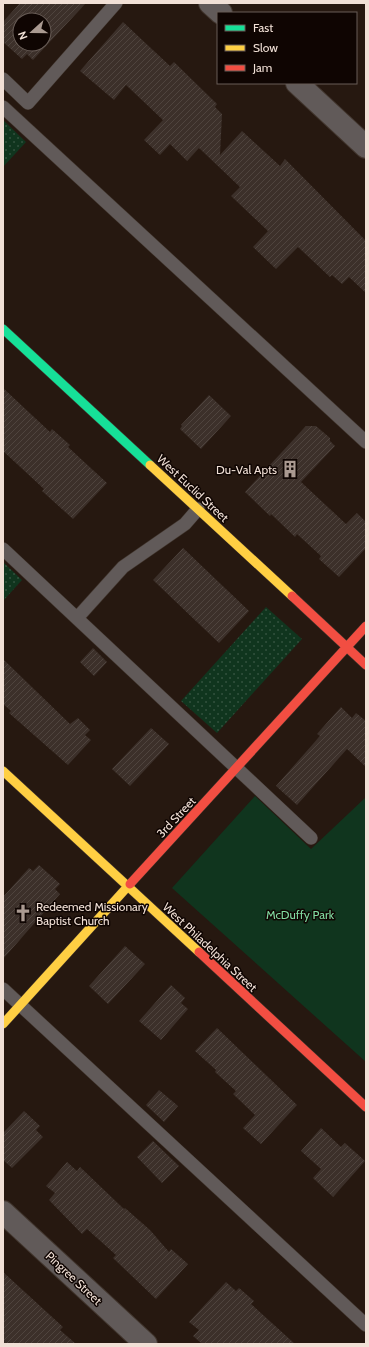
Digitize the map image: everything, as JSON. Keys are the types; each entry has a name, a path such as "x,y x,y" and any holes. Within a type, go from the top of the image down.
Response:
{"street":[{"path":"210,3 220,12"},
{"path":"298,84 366,147"},
{"name":"West Euclid Street","path":"3,329 366,665"},
{"name":"3rd Street","path":"3,1024 366,626"},
{"name":"West Philadelphia Street","path":"3,771 366,1107"},
{"name":"Pingree Street","path":"3,1212 146,1344"}],"lane":[{"path":"3,79 28,103 116,3"},
{"path":"3,106 366,442"},
{"path":"77,618 123,567 185,524 198,509"},
{"path":"3,549 311,838"},
{"path":"3,989 366,1324"}],"green space":[{"path":"3,120 26,142 3,167"},
{"path":"3,562 22,580 3,601"},
{"path":"266,607 302,639 217,733 181,701"},
{"name":"McDuffy Park","path":"255,796 311,849 366,797 366,1062 172,888"}],"building":[{"path":"20,3 86,3 52,40 52,12 12,12 12,50 3,42 3,22"},
{"path":"123,22 170,66 174,62 217,104 215,107 222,114 220,155 242,131 280,166 285,159 366,241 366,293 349,277 342,284 332,275 330,277 298,247 276,269 253,247 268,231 231,196 240,187 199,148 187,161 170,144 160,155 144,140 163,120 126,85 114,100 80,71"},
{"path":"14,52 40,52 33,60 27,54 22,59"},
{"path":"3,388 50,432 52,429 70,445 68,447 107,483 73,519 42,491 44,489 3,451"},
{"path":"209,395 231,416 201,449 180,429 182,426 181,425"},
{"path":"306,426 316,426 330,438 330,441 335,446 301,482 346,524 357,513 366,522 366,548 339,577 319,559 321,556 297,534 295,537 245,492"},
{"path":"183,548 249,611 219,643 153,580"},
{"path":"93,648 107,662 94,676 80,662"},
{"path":"3,659 70,724 78,718 90,730 85,735 91,740 68,765 9,713 11,711 3,704"},
{"path":"341,707 352,718 356,713 366,721 366,767 347,749 297,805 276,786 320,736 317,734"},
{"path":"151,728 169,744 130,786 112,769"},
{"name":"Redeemed Missionary Baptist Church","path":"39,865 60,884 55,889 60,894 3,959 3,897 29,868 33,871"},
{"path":"125,946 145,964 108,1004 89,986"},
{"path":"171,985 185,998 181,1003 188,1009 161,1040 139,1021"},
{"path":"217,1028 297,1105 261,1144 243,1128 255,1115 233,1094 236,1091 195,1051"},
{"path":"159,1090 178,1106 164,1122 146,1105"},
{"path":"24,1111 40,1126 36,1130 43,1137 12,1168 3,1160 3,1133"},
{"path":"321,1128 341,1147 345,1143 365,1161 333,1197 313,1178 321,1169 301,1151"},
{"path":"153,1141 179,1166 162,1183 137,1157"},
{"path":"67,1162 77,1171 80,1167 124,1209 125,1208 150,1230 169,1252 171,1249 188,1264 156,1299 113,1258 116,1255 87,1229 82,1234 49,1200 55,1193 46,1186"},
{"path":"3,1272 63,1327 60,1330 76,1344 3,1344"},
{"path":"226,1282 236,1291 239,1288 254,1301 251,1304 295,1344 202,1344 193,1336 199,1330 189,1322"}],"traffic: fast":[{"path":"3,329 150,465"}],"traffic: slow":[{"path":"150,465 292,596"},
{"path":"3,771 199,952"},
{"path":"3,1024 130,884"}],"traffic: jam":[{"path":"292,596 366,665"},
{"path":"130,884 366,626"},
{"path":"199,952 366,1107"}],"place":[{"name":"Du-Val Apts","path":"290,469"},
{"name":"Redeemed Missionary Baptist Church","path":"23,913"}]}
